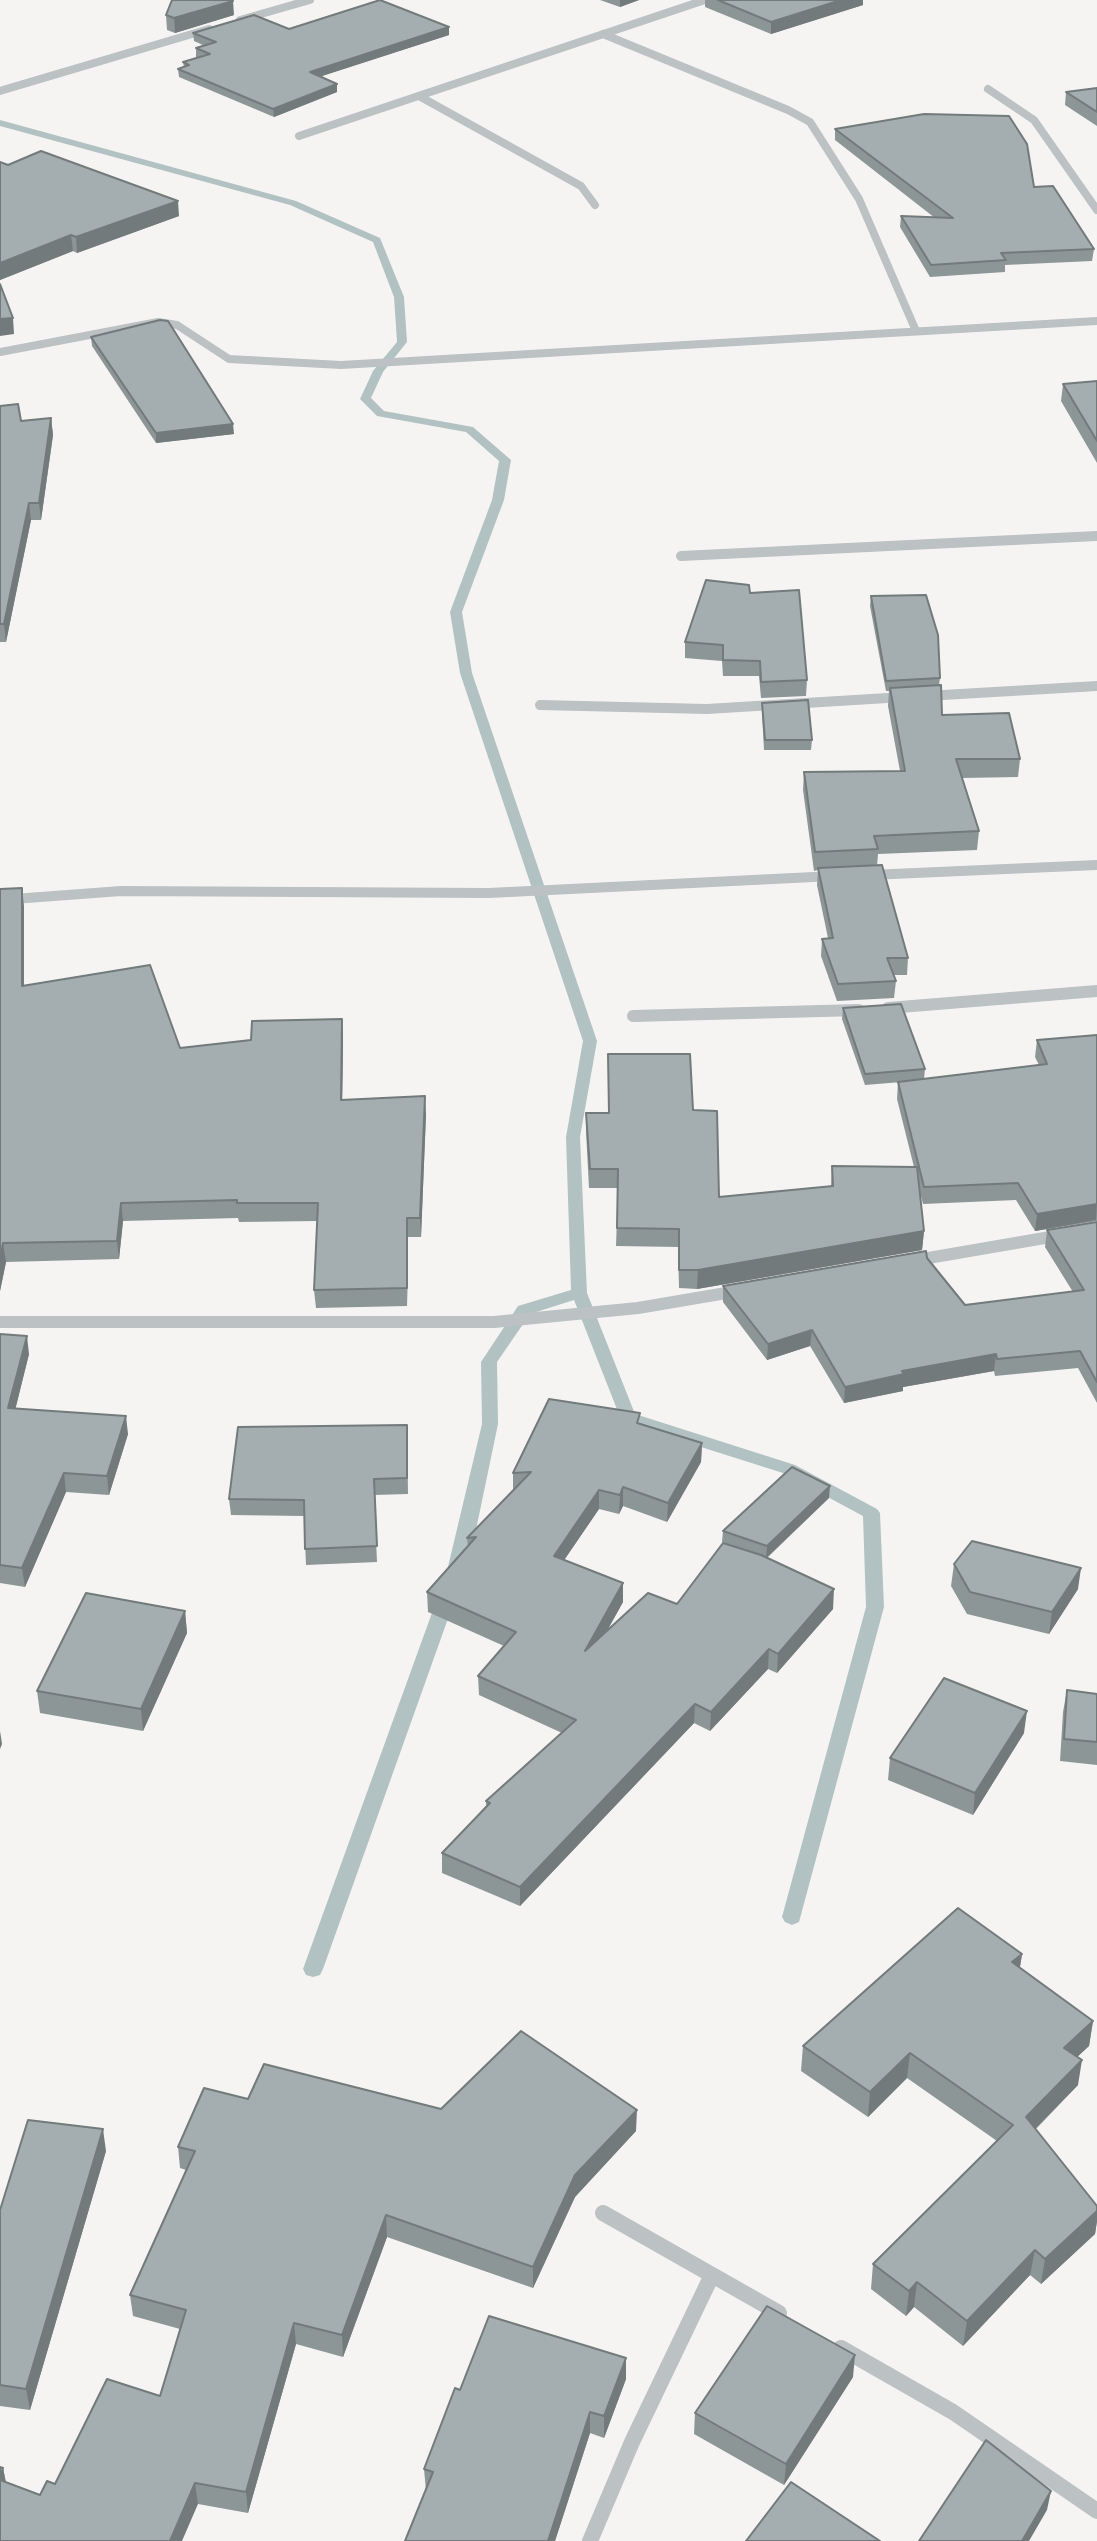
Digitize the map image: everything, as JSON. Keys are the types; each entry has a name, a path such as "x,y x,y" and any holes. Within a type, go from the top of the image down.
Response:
{"street":[{"path":"230,23 310,0"},
{"path":"299,136 705,0"},
{"path":"0,91 217,27"},
{"path":"603,34 788,110 810,122 859,199 916,331"},
{"path":"989,89 1034,120 1097,210"},
{"path":"419,96 581,186 595,205"},
{"path":"0,352 158,322 177,324 229,359 341,365 1097,321"},
{"path":"681,556 1097,536"},
{"path":"540,705 707,709 1097,686"},
{"path":"853,875 1097,864"},
{"path":"0,900 121,891 489,892 840,876"},
{"path":"633,1016 870,1009 1097,991"},
{"path":"894,1264 1070,1234"},
{"path":"0,1322 494,1322 638,1308 746,1290"},
{"path":"604,2213 796,2323"},
{"path":"590,2541 632,2442 712,2275"},
{"path":"820,2337 953,2412 1097,2511"}],"building":[{"path":"172,0 233,1 174,18 166,15"},
{"path":"380,0 449,27 310,72 337,84 273,109 178,69 189,65 183,62 210,54 196,48 216,42 193,33 254,15 289,29"},
{"path":"718,0 841,0 771,22"},
{"path":"1097,88 1097,112 1066,92"},
{"path":"924,114 1009,116 1027,144 1034,187 1053,186 1094,249 1001,253 1006,260 931,265 901,216 953,218 835,129"},
{"path":"41,151 178,201 76,237 71,235 0,263 0,162 8,165"},
{"path":"0,284 13,318 0,319"},
{"path":"160,320 168,321 233,424 156,433 91,337"},
{"path":"1097,381 1097,441 1063,384"},
{"path":"18,404 21,421 51,418 39,503 29,503 4,624 0,624 0,406"},
{"path":"706,580 749,585 750,593 799,590 807,680 761,682 760,661 723,660 723,645 685,642"},
{"path":"926,595 938,635 940,678 886,681 871,596"},
{"path":"941,685 942,715 1009,713 1020,759 956,759 979,831 874,836 878,849 815,852 804,772 905,771 890,688"},
{"path":"808,700 812,740 765,740 762,703"},
{"path":"882,865 908,958 887,958 896,981 838,984 822,939 833,938 818,868"},
{"path":"22,888 22,986 150,965 180,1048 251,1040 252,1021 342,1019 341,1100 425,1096 420,1218 407,1218 407,1288 314,1290 318,1203 237,1203 237,1200 121,1203 117,1241 3,1243 0,1259 0,889"},
{"path":"901,1004 925,1069 865,1074 843,1008"},
{"path":"1097,1035 1097,1204 1037,1214 1018,1183 924,1187 898,1082 1047,1064 1037,1040"},
{"path":"608,1054 690,1054 693,1110 717,1111 719,1197 833,1186 832,1166 917,1167 924,1231 698,1270 679,1270 679,1229 617,1228 618,1169 590,1169 586,1113 609,1113"},
{"path":"1097,1222 1097,1382 1080,1351 997,1359 996,1354 902,1371 904,1374 845,1387 812,1330 768,1344 723,1286 926,1251 927,1258 965,1305 1084,1290 1047,1230"},
{"path":"0,1334 27,1336 8,1408 126,1416 107,1476 64,1473 22,1568 0,1565"},
{"path":"549,1399 640,1413 637,1423 702,1443 668,1503 623,1487 620,1495 599,1490 554,1556 623,1583 585,1651 648,1593 677,1604 723,1543 761,1555 834,1589 778,1654 769,1649 711,1712 695,1704 520,1887 442,1853 490,1803 486,1801 576,1720 478,1676 516,1632 427,1592 476,1537 467,1538 531,1472 513,1473"},
{"path":"407,1425 407,1478 374,1479 377,1546 305,1549 304,1500 229,1499 238,1427"},
{"path":"792,1467 830,1486 767,1546 723,1531"},
{"path":"972,1541 1081,1568 1052,1612 970,1592 954,1564"},
{"path":"86,1593 185,1611 141,1709 37,1691"},
{"path":"944,1678 1027,1711 975,1793 890,1758"},
{"path":"1067,1690 1097,1694 1097,1742 1064,1739"},
{"path":"958,1908 1022,1954 1012,1962 1093,2021 1064,2048 1082,2060 1026,2117 1097,2206 1097,2211 1045,2259 1035,2250 967,2321 917,2282 909,2291 873,2264 1013,2125 910,2053 870,2092 803,2046"},
{"path":"521,2031 637,2110 575,2175 533,2267 386,2215 342,2335 294,2323 246,2492 195,2483 170,2541 0,2541 0,2480 40,2495 47,2481 55,2484 107,2379 160,2396 186,2310 130,2295 195,2151 178,2147 204,2088 248,2099 264,2064 441,2109"},
{"path":"28,2120 103,2129 26,2389 0,2385 0,2210"},
{"path":"767,2306 855,2355 786,2464 695,2413"},
{"path":"489,2316 626,2358 604,2416 590,2412 548,2541 405,2541 433,2472 424,2469 455,2388 460,2390"},
{"path":"986,2440 1051,2491 1022,2541 919,2541"},
{"path":"791,2482 880,2541 746,2541"}],"waterway":[{"path":"0,123 293,203 377,240 399,297 402,342 378,371 365,399 381,414 469,429 505,460 498,500 456,612 466,673 590,1041 573,1137 579,1293"},
{"path":"456,1571 490,1424 489,1362 524,1310 579,1293"},
{"path":"579,1293 628,1418 789,1469 871,1513 875,1607 792,1917"},
{"path":"313,1969 446,1599"}]}
